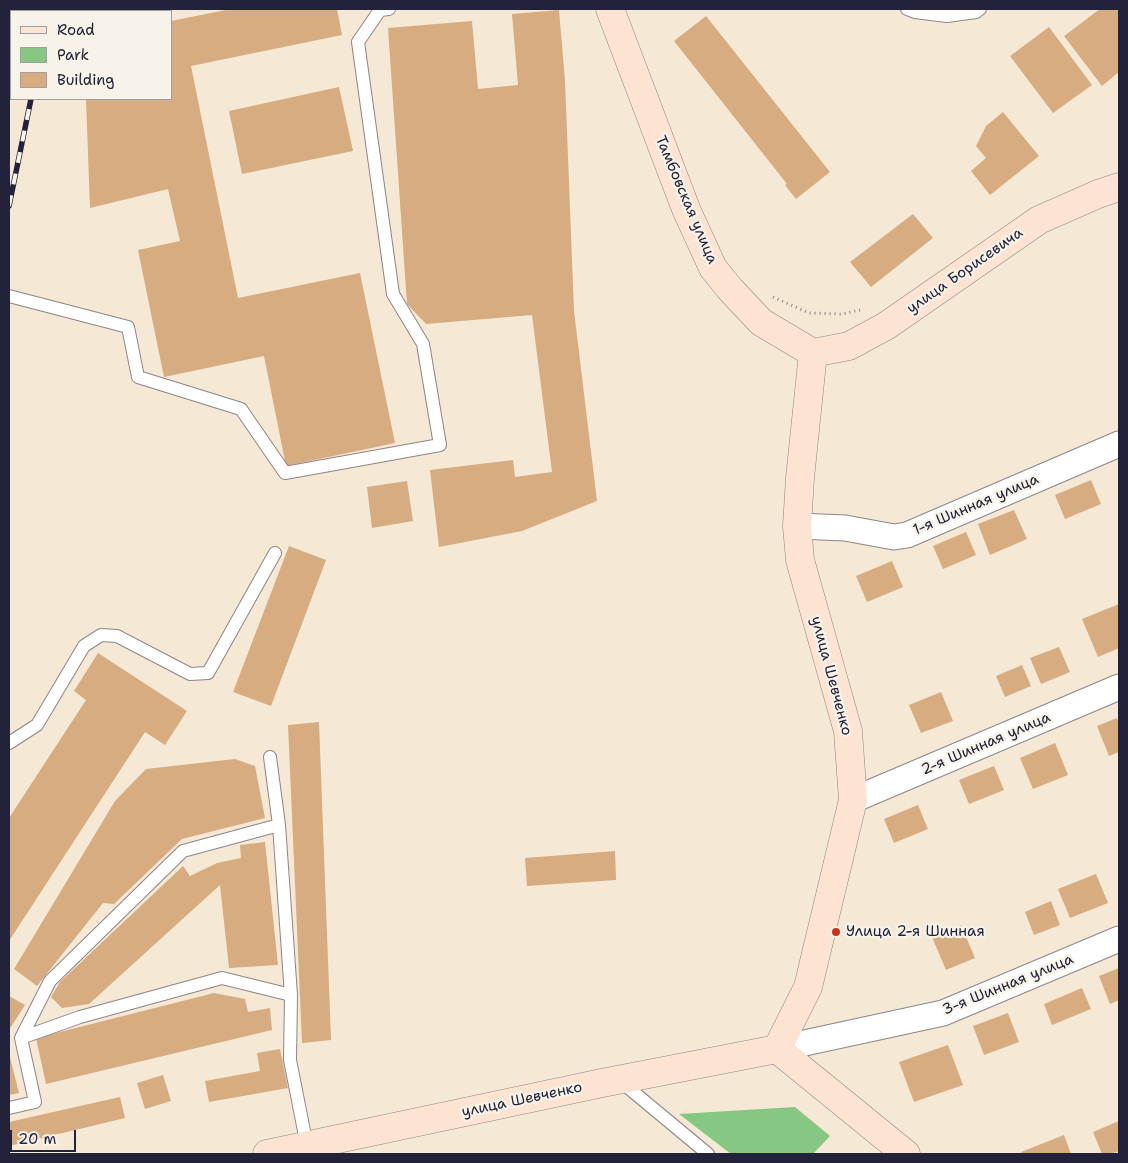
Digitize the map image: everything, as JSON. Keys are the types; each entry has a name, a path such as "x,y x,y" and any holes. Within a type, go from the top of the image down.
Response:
{"street":[{"name":"Тамбовская улица","path":"610,9 686,209 713,268 761,322 812,353"},
{"name":"улица Борисевича","path":"812,353 849,346 886,326 1039,220 1098,194 1119,188"},
{"name":"улица Шевченко","path":"276,1153 308,1146 338,1147 619,1080 777,1049 808,987 853,800 848,732 800,560 797,526 812,353"},
{"name":"1-я Шинная улица","path":"797,526 846,528 894,537 907,535 1119,444"},
{"name":"2-я Шинная улица","path":"853,800 1119,687"},
{"name":"3-я Шинная улица","path":"777,1049 943,1013 1119,939"},
{"path":"777,1049 906,1154"}],"lane":[{"path":"9,296 128,327 138,377 241,409 285,474 440,445 423,344 393,294 358,42 380,10 389,9"},
{"path":"907,9 915,12 947,16 976,12 980,9"},
{"path":"9,743 37,725 84,646 101,634 118,636 190,674 208,673 275,553"},
{"path":"270,758 279,824 291,995 290,1060 308,1146"},
{"path":"9,1108 35,1102 22,1038 50,982 183,851 279,824"},
{"path":"22,1038 80,1016 222,978 291,995"},
{"path":"619,1080 708,1154"}],"path":[{"path":"772,296 810,313 842,314 866,309"}],"green space":[{"path":"795,1107 830,1136 813,1154 731,1154 679,1114"}],"building":[{"path":"231,9 337,9 342,35 191,66 238,298 360,273 395,443 286,466 264,356 164,377 138,250 180,241 168,189 90,208 86,100 172,100 172,21"},
{"path":"1100,9 1119,9 1119,72 1102,86 1064,36"},
{"path":"559,10 565,81 574,311 597,501 522,531 439,547 430,470 513,460 515,477 552,472 532,315 426,324 407,304 388,28 472,21 478,89 518,85 512,14"},
{"path":"706,16 830,172 796,199 785,185 787,184 674,41"},
{"path":"1049,27 1092,85 1053,113 1010,56"},
{"path":"339,87 353,151 242,174 229,111"},
{"path":"1003,112 1039,156 990,195 971,171 986,158 976,146 986,126"},
{"path":"913,214 933,238 871,287 850,262"},
{"path":"1091,480 1101,504 1065,519 1055,495"},
{"path":"407,481 413,521 372,528 367,487"},
{"path":"1014,510 1027,539 990,555 978,524"},
{"path":"966,532 976,555 943,569 933,546"},
{"path":"289,546 326,560 271,706 233,692"},
{"path":"892,561 903,587 867,602 856,576"},
{"path":"1119,604 1119,648 1098,657 1082,619"},
{"path":"1059,647 1070,672 1041,684 1030,658"},
{"path":"98,653 187,711 165,745 145,732 9,941 9,818 86,700 74,691"},
{"path":"1022,665 1031,686 1005,697 996,676"},
{"path":"941,692 953,721 921,733 909,705"},
{"path":"1117,718 1119,724 1119,752 1109,756 1097,726"},
{"path":"319,722 331,1040 302,1043 288,725"},
{"path":"1055,743 1068,775 1033,789 1020,758"},
{"path":"235,759 255,766 265,818 182,839 114,904 103,903 37,986 14,969 115,801 146,769"},
{"path":"994,766 1004,790 969,804 959,780"},
{"path":"918,805 928,829 894,843 884,819"},
{"path":"265,842 278,965 229,968 220,885 89,1004 62,1008 51,997 60,982 183,866 190,876 217,863 241,858 240,845"},
{"path":"615,851 616,880 527,886 525,858"},
{"path":"1096,874 1108,903 1070,918 1058,889"},
{"path":"1051,901 1060,925 1034,935 1025,912"},
{"path":"961,925 975,958 946,970 932,937"},
{"path":"1119,968 1119,1000 1110,1004 1099,976"},
{"path":"1082,988 1091,1009 1052,1025 1044,1004"},
{"path":"214,993 245,999 248,1012 270,1008 272,1030 46,1084 36,1038"},
{"path":"9,996 25,1005 9,1030"},
{"path":"1008,1013 1019,1042 984,1055 973,1026"},
{"path":"948,1045 963,1085 914,1102 899,1062"},
{"path":"280,1049 288,1088 209,1102 205,1081 260,1071 257,1053"},
{"path":"9,1053 19,1093 9,1095"},
{"path":"163,1075 171,1101 145,1109 137,1083"},
{"path":"120,1097 125,1118 9,1146 9,1122"},
{"path":"1119,1121 1119,1151 1102,1154 1093,1132"},
{"path":"1064,1135 1071,1154 1022,1154 1021,1152"}],"railway":[{"path":"9,206 31,100"}],"place":[{"name":"Улица 2-я Шинная","path":"836,932"}]}
